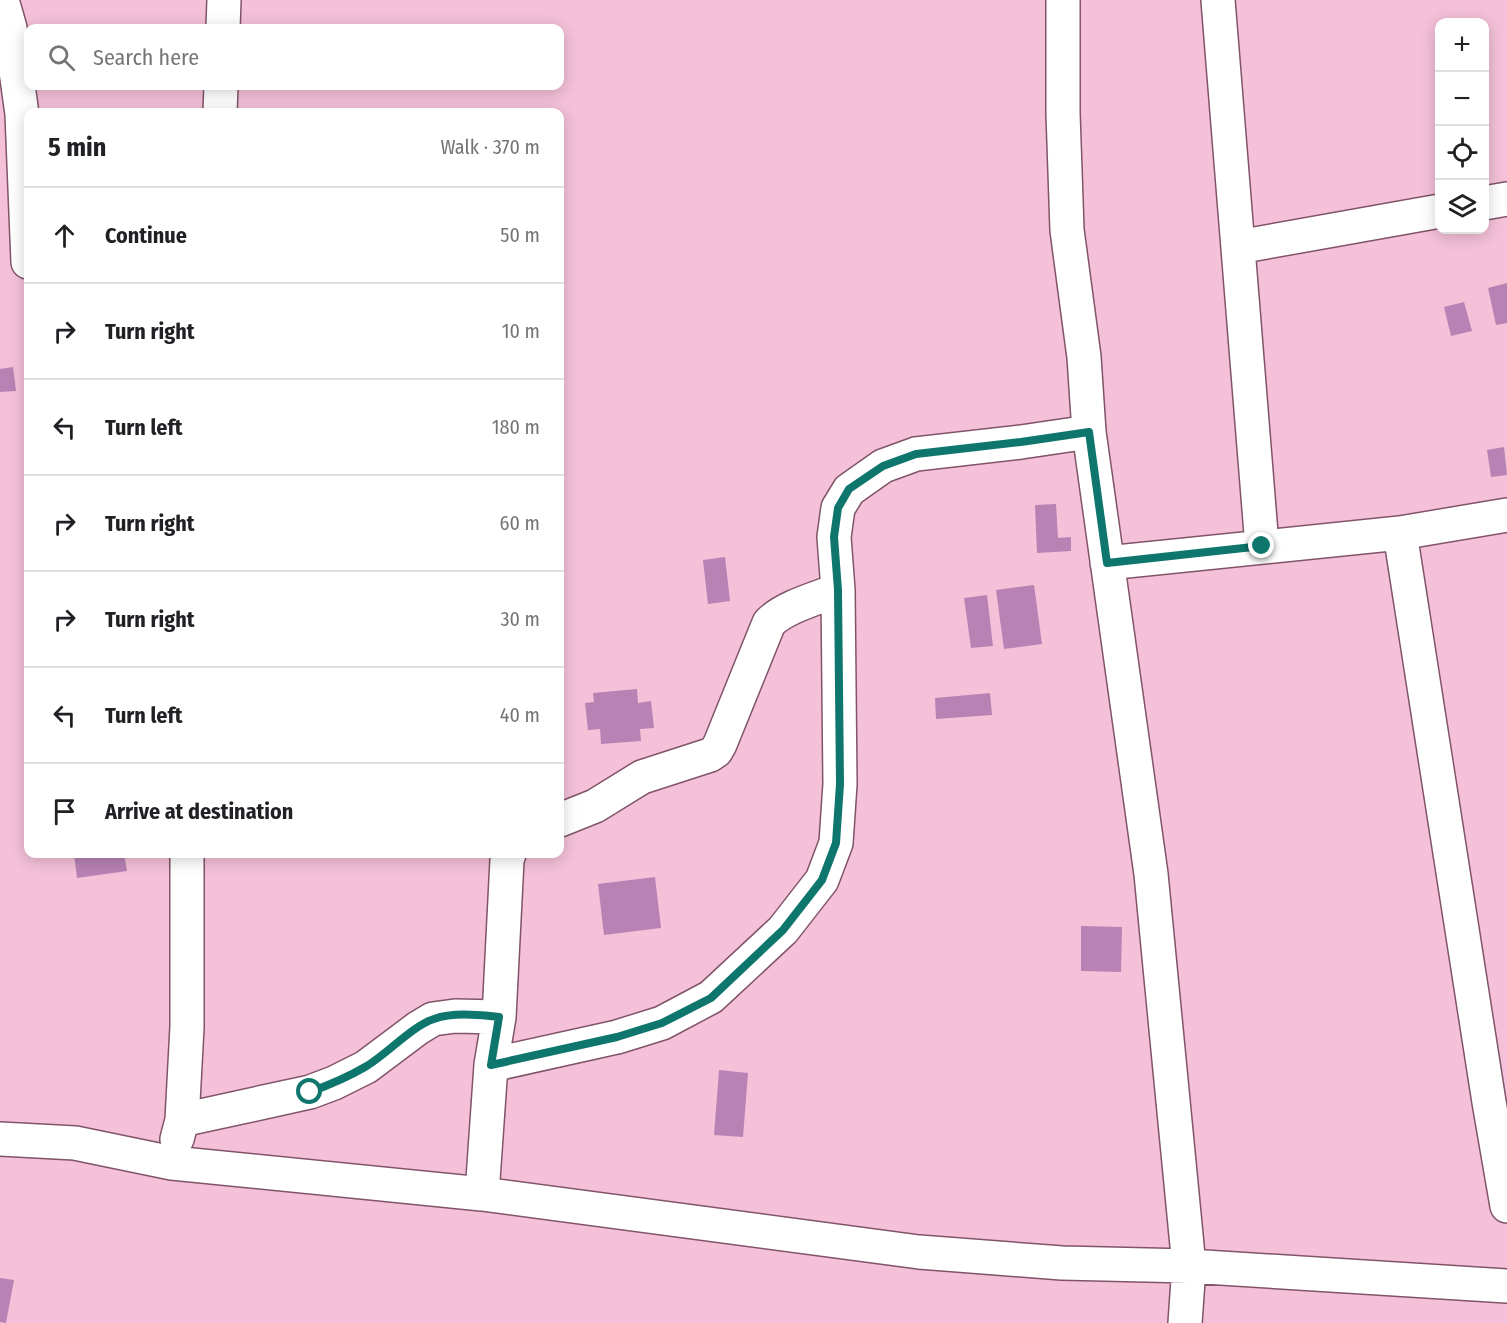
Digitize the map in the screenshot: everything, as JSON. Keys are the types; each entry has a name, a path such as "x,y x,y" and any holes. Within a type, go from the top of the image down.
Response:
{"street":[{"path":"2,0 10,28 22,114 13,199 24,245"},
{"path":"223,24 224,0"},
{"path":"1064,0 1063,113 1067,230 1084,357 1089,432 1151,874 1189,1266 1185,1323"},
{"path":"1218,0 1262,546"},
{"path":"220,108 221,90"},
{"path":"1489,202 1507,199"},
{"path":"1238,247 1435,212"},
{"path":"491,1065 617,1037 662,1023 711,998 783,930 822,880 836,843 840,784 838,590 834,537 838,508 849,489 883,466 916,454 1089,432"},
{"path":"1107,563 1400,533 1507,515"},
{"path":"1400,533 1507,1206"},
{"path":"564,818 595,806 642,777 716,751 769,622 788,610 838,590"},
{"path":"172,1163 182,1120 187,1027 187,858"},
{"path":"482,1194 491,1065 499,1017 508,858"},
{"path":"182,1120 310,1092 334,1083 366,1067 433,1019 455,1016 499,1017"},
{"path":"0,1139 75,1143 172,1163 482,1194 919,1252 1062,1263 1189,1266 1507,1286"}],"building":[{"path":"1507,283 1507,323 1496,325 1488,288"},
{"path":"1464,302 1472,331 1451,336 1444,307"},
{"path":"13,367 16,391 0,392 0,369"},
{"path":"1504,447 1507,475 1491,477 1487,450"},
{"path":"1056,504 1058,538 1071,537 1071,551 1037,553 1035,505"},
{"path":"725,557 730,601 708,604 703,560"},
{"path":"1034,585 1042,644 1004,649 996,590"},
{"path":"987,595 993,646 971,648 964,598"},
{"path":"637,689 638,703 651,701 654,728 640,729 641,741 601,744 600,729 588,730 585,703 594,702 593,693"},
{"path":"990,693 992,715 936,719 935,698"},
{"path":"74,858 125,858 127,871 77,878"},
{"path":"655,877 661,928 604,935 598,884"},
{"path":"1081,926 1122,927 1121,972 1081,971"},
{"path":"719,1070 748,1073 743,1137 714,1135"},
{"path":"0,1278 14,1280 6,1323 0,1322"}],"route":[{"path":"310,1092 366,1067 433,1019 480,1015 499,1017 491,1065 617,1037 662,1023 711,998 783,930 822,880 836,843 840,784 838,590 834,537 838,508 849,489 883,466 916,454 1089,432 1107,563 1262,546"}]}
